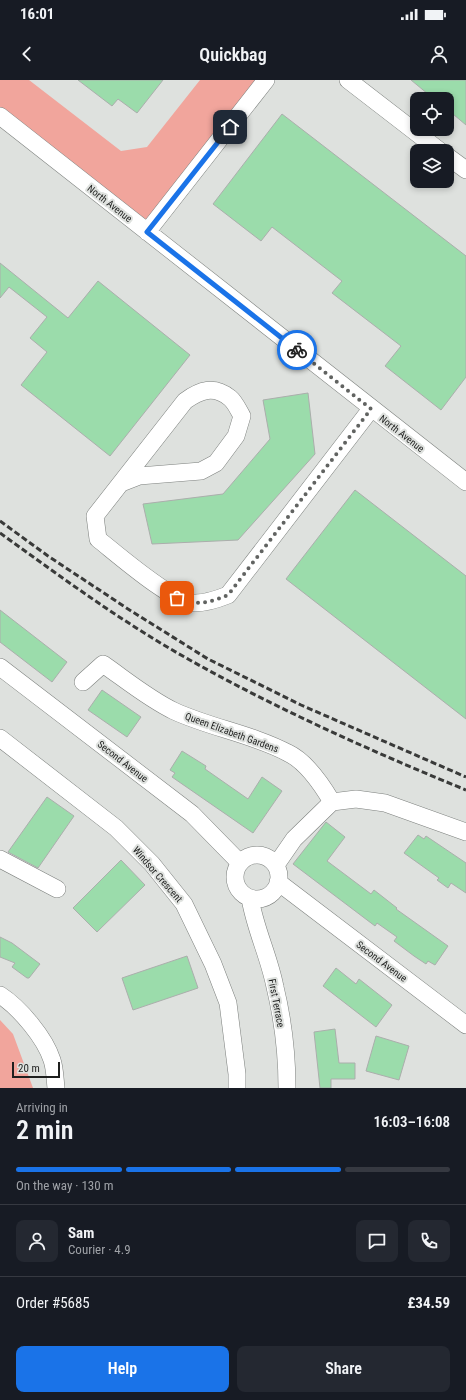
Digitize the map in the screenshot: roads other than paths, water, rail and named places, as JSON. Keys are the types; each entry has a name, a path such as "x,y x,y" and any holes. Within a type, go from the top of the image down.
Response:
{"street":[{"path":"147,232 266,80"},
{"path":"348,80 431,144"},
{"name":"North Avenue","path":"0,116 371,409 466,482"},
{"path":"454,161 466,170"},
{"path":"121,483 139,476 202,471 216,463 236,436 242,416 231,398 214,390 199,391 185,401 95,516 98,539 177,598 194,604 212,601 228,595 371,409"},
{"name":"Queen Elizabeth Gardens","path":"83,682 103,664 173,710 205,724 254,739 289,753 319,780 332,802"},
{"name":"Second Avenue","path":"0,666 192,814 240,863"},
{"name":"Windsor Crescent","path":"0,738 116,828 152,864 184,904 213,964 228,1003 237,1074 237,1088"},
{"path":"276,865 294,839 332,802 356,799 385,803 466,832"},
{"path":"256,855 267,857 276,865 278,871 278,882 274,891 266,897 258,899 250,898 242,893 236,884 235,873 240,863 245,858 256,855"},
{"path":"0,859 57,889"},
{"name":"Second Avenue","path":"278,882 466,1025"},
{"name":"First Terrace","path":"250,898 253,920 275,986 287,1061 287,1088"},
{"path":"0,995 27,1019 42,1041 52,1060 56,1088"}],"railway":[{"path":"0,521 48,556 128,609 208,659 301,705 466,777"},
{"path":"0,533 139,630 188,659 325,729 466,790"}]}
